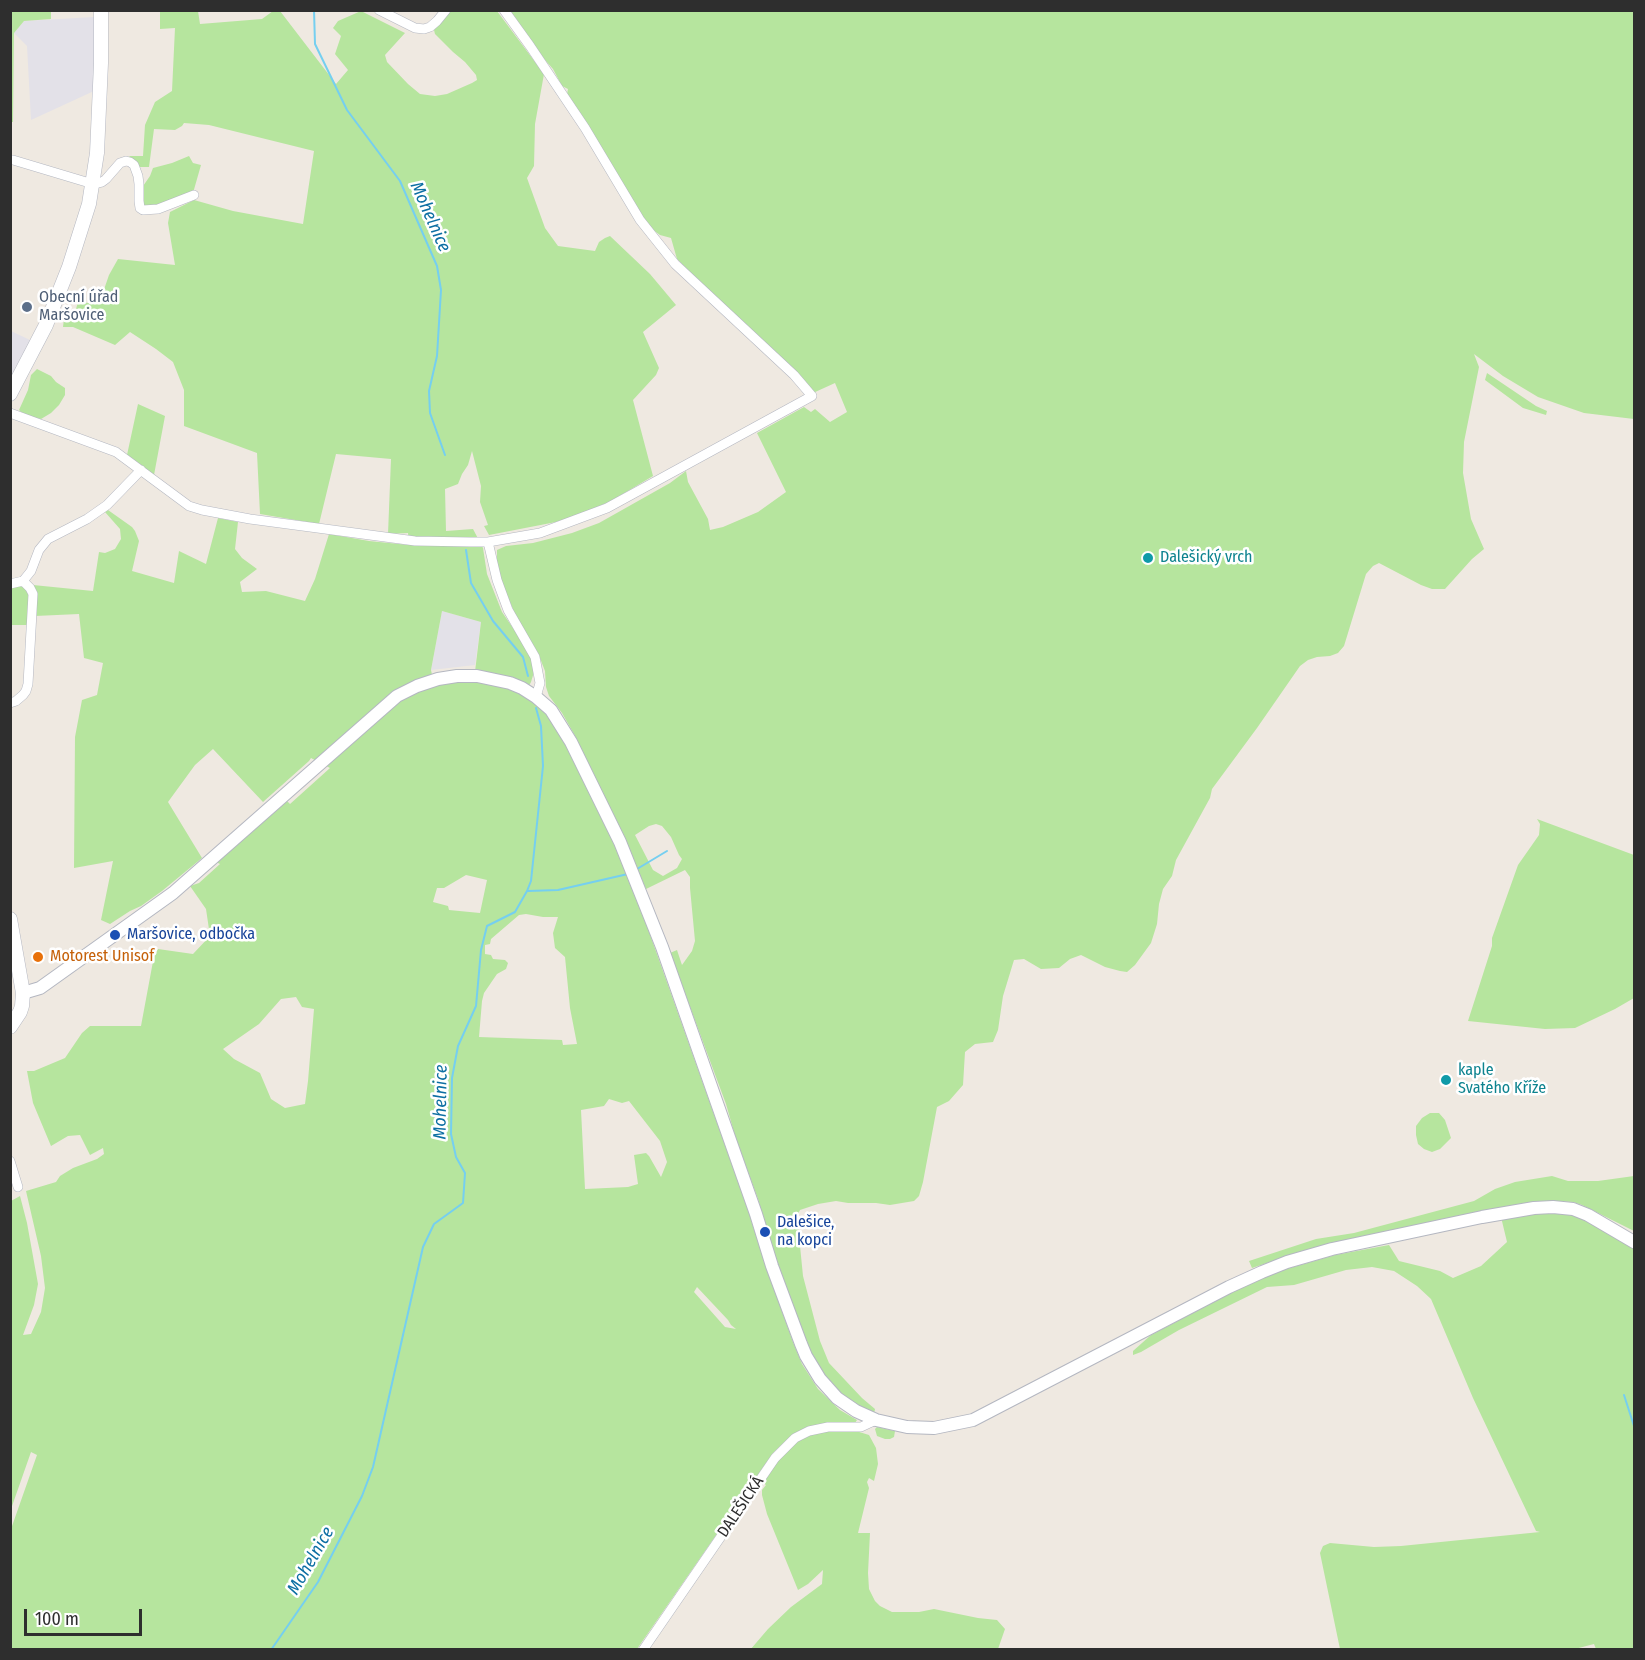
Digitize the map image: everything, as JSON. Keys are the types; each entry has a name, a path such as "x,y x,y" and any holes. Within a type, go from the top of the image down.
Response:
{"main road":[{"path":"10,393 57,299 82,228 93,184 100,111 101,10"},
{"path":"10,919 23,993 20,1012 10,1028"}],"street":[{"path":"380,10 420,29 430,27 446,10"},
{"path":"10,413 116,452 189,506 202,510 250,519 415,541 488,542 540,533 607,508 812,396 794,375 675,264 640,220 585,128 504,10"},
{"path":"10,160 93,184 102,182 120,163 126,161 134,165 139,184 140,208 143,210 158,209 195,195"},
{"path":"10,584 23,581 31,571 39,550 48,539 107,506 141,470"},
{"path":"488,542 497,580 508,610 536,657 540,683 537,697"},
{"path":"10,703 23,696 28,684 33,594 23,581"},
{"path":"23,993 40,988 173,893 397,696 427,682 448,677 467,675 492,678 522,688 537,697 551,710 571,742 620,842 666,958 772,1266 806,1356 819,1378 837,1398 856,1411 876,1420 907,1427 933,1428 973,1420 1229,1287 1287,1262 1332,1249 1482,1217 1553,1207 1573,1209 1588,1215 1635,1242"},
{"path":"10,1161 18,1187"},
{"name":"DALEŠICKÁ","path":"643,1650 775,1458 795,1438 809,1431 828,1427 861,1427 876,1420"}],"shaded area":[{"path":"94,17 94,91 31,120 27,46 14,33 24,21"},
{"path":"11,331 30,340 10,376"},
{"path":"442,611 481,622 475,665 431,670"}],"green space":[{"path":"11,10 51,11 51,19 24,21 14,33 13,122 10,122"},
{"path":"160,11 198,11 200,24 262,19 273,11 280,11 336,84 348,70 335,54 341,36 333,28 338,21 361,11 405,33 385,55 387,62 420,94 435,96 447,94 477,80 476,75 465,62 435,34 434,30 450,11 497,11 544,74 535,124 534,166 527,178 545,228 558,246 595,251 599,242 610,236 650,274 676,305 643,332 659,368 656,375 633,400 653,476 611,501 581,514 556,522 489,535 484,526 488,525 480,502 481,486 472,451 458,484 445,489 446,531 473,529 483,548 487,574 502,612 528,650 533,665 534,672 531,682 524,695 545,710 560,733 631,881 802,1364 818,1389 840,1410 857,1420 855,1423 835,1422 813,1426 791,1436 773,1453 637,1649 11,1649 11,1529 37,1455 31,1452 11,1509 11,1201 20,1196 38,1284 34,1305 23,1335 31,1334 41,1312 45,1288 41,1256 26,1191 56,1182 60,1176 73,1168 104,1154 103,1148 90,1155 80,1135 68,1136 51,1146 33,1103 27,1071 34,1071 65,1058 82,1033 90,1026 141,1026 154,956 158,949 193,954 210,936 206,909 190,886 199,883 220,864 216,862 286,800 290,804 330,768 311,758 263,802 213,749 195,765 168,802 202,858 141,906 110,924 101,920 113,861 74,868 75,737 82,700 97,695 103,663 84,658 79,614 35,616 33,585 93,591 99,552 105,553 115,549 121,539 120,529 105,512 108,510 132,527 139,541 132,571 174,583 179,551 206,564 218,518 238,522 235,549 242,558 257,569 240,582 242,592 266,591 305,601 315,579 329,534 409,545 408,533 388,534 391,459 336,454 319,524 260,514 257,453 184,426 184,390 173,362 130,332 115,345 73,327 63,327 64,319 74,316 78,302 99,304 109,275 118,259 175,265 168,223 170,212 194,200 233,211 303,224 314,151 209,125 184,123 175,130 154,129 149,167 140,167 129,156 143,156 145,125 155,102 172,91 175,28 160,29","holes":["442,611 481,622 474,680 434,684 431,670","466,875 487,880 480,913 449,910 448,906 433,902 437,888 444,888","519,915 558,917 553,933 555,948 565,957 570,1008 577,1044 563,1045 562,1040 479,1037 484,993 497,974 506,969 508,963 485,954 485,945 490,944 491,939","296,997 302,1007 314,1009 305,1104 285,1108 271,1099 260,1073 234,1059 223,1049 259,1024 281,999","609,1099 622,1103 629,1101 660,1141 667,1162 661,1177 646,1153 634,1155 638,1184 628,1187 585,1189 581,1110 604,1106","697,1287 736,1329 725,1327 694,1292"]},
{"path":"510,11 1634,11 1634,419 1584,413 1538,397 1503,376 1474,354 1479,367 1464,442 1463,473 1471,519 1484,549 1445,589 1432,589 1421,585 1379,563 1366,574 1344,646 1338,653 1308,660 1300,666 1212,789 1210,798 1176,860 1172,876 1163,889 1151,943 1127,972 1105,967 1081,955 1070,959 1059,968 1041,969 1024,959 1014,960 1003,996 998,1030 993,1042 975,1044 965,1052 963,1085 949,1101 937,1107 923,1182 919,1196 914,1201 890,1205 836,1201 800,1210 797,1216 803,1276 820,1341 829,1363 875,1409 874,1414 841,1396 810,1359 781,1283 758,1199 726,1104 670,953 677,950 682,965 692,951 695,941 690,877 685,870 646,889 574,734 549,696 545,671 538,653 515,614 497,571 497,550 506,546 533,543 572,533 599,523 670,483 686,471 688,482 708,519 710,530 758,512 786,492 757,433 804,407 811,412 815,409 830,422 847,412 835,383 813,393 677,259 671,238 653,230 635,207 567,94 568,89 562,86 553,69","holes":["656,824 662,826 671,837 682,859 677,868 663,876 653,870 635,835 649,826"]},
{"path":"189,156 193,163 201,165 193,193 157,206 143,206 141,189 153,168"},
{"path":"37,369 51,376 65,388 65,395 59,405 41,419 25,416 19,410 28,390 31,375"},
{"path":"1487,373 1547,411 1546,415 1523,408 1485,380"},
{"path":"138,404 165,416 154,475 127,455"},
{"path":"21,586 28,590 30,595 27,625 11,625 11,587"},
{"path":"1537,819 1634,855 1634,998 1575,1028 1545,1029 1468,1021 1492,946 1492,938 1518,865 1539,835 1540,824"},
{"path":"1430,1113 1439,1113 1445,1120 1451,1138 1440,1149 1432,1152 1418,1144 1416,1135 1416,1126"},
{"path":"1552,1176 1568,1181 1598,1181 1634,1176 1634,1231 1582,1205 1554,1201 1297,1253 1252,1268 1249,1261 1316,1239 1354,1233 1474,1201 1495,1189 1515,1182"},
{"path":"1547,1211 1580,1216 1634,1247 1634,1649 1596,1649 1594,1644 1571,1650 1340,1649 1320,1553 1323,1546 1330,1543 1374,1547 1401,1546 1540,1532 1536,1531 1473,1398 1431,1299 1417,1286 1394,1271 1372,1267 1346,1270 1294,1285 1267,1287 1179,1330 1141,1352 1133,1355 1133,1351 1151,1335 1249,1283 1276,1272 1335,1255 1389,1245 1399,1261 1440,1271 1453,1278 1481,1266 1507,1242 1501,1217"},
{"path":"877,1427 895,1431 894,1437 885,1439 877,1436 875,1429"},
{"path":"825,1430 856,1431 869,1435 876,1448 878,1464 874,1481 869,1478 867,1482 869,1488 858,1533 870,1533 869,1589 875,1601 892,1612 919,1612 934,1609 997,1620 1005,1629 998,1649 750,1650 791,1607 822,1584 823,1570 798,1590 767,1514 762,1495 762,1490 766,1485 762,1482 775,1461 791,1444 805,1436"}],"waterway":[{"name":"Mohelnice","path":"314,10 315,44 347,110 400,181 437,266 441,290 437,356 429,391 430,413 445,455"},
{"name":"Mohelnice","path":"466,550 471,583 493,621 523,657 528,676"},
{"name":"Mohelnice","path":"271,1650 318,1582 362,1496 373,1467 423,1247 434,1224 463,1203 465,1173 456,1157 451,1134 452,1078 458,1046 476,1006 481,950 487,926 515,912 531,881 543,766 541,726 536,708"},
{"path":"637,869 667,851"},
{"path":"528,891 558,890 628,874"},
{"path":"1624,1395 1634,1426"}],"place":[{"name":"Obecní úřad Maršovice","path":"27,307"},
{"name":"Dalešický vrch","path":"1148,558"},
{"name":"Maršovice, odbočka","path":"115,935"},
{"name":"Motorest Unisof","path":"38,957"},
{"name":"kaple Svatého Kříže","path":"1446,1080"},
{"name":"Dalešice, na kopci","path":"765,1232"}]}
